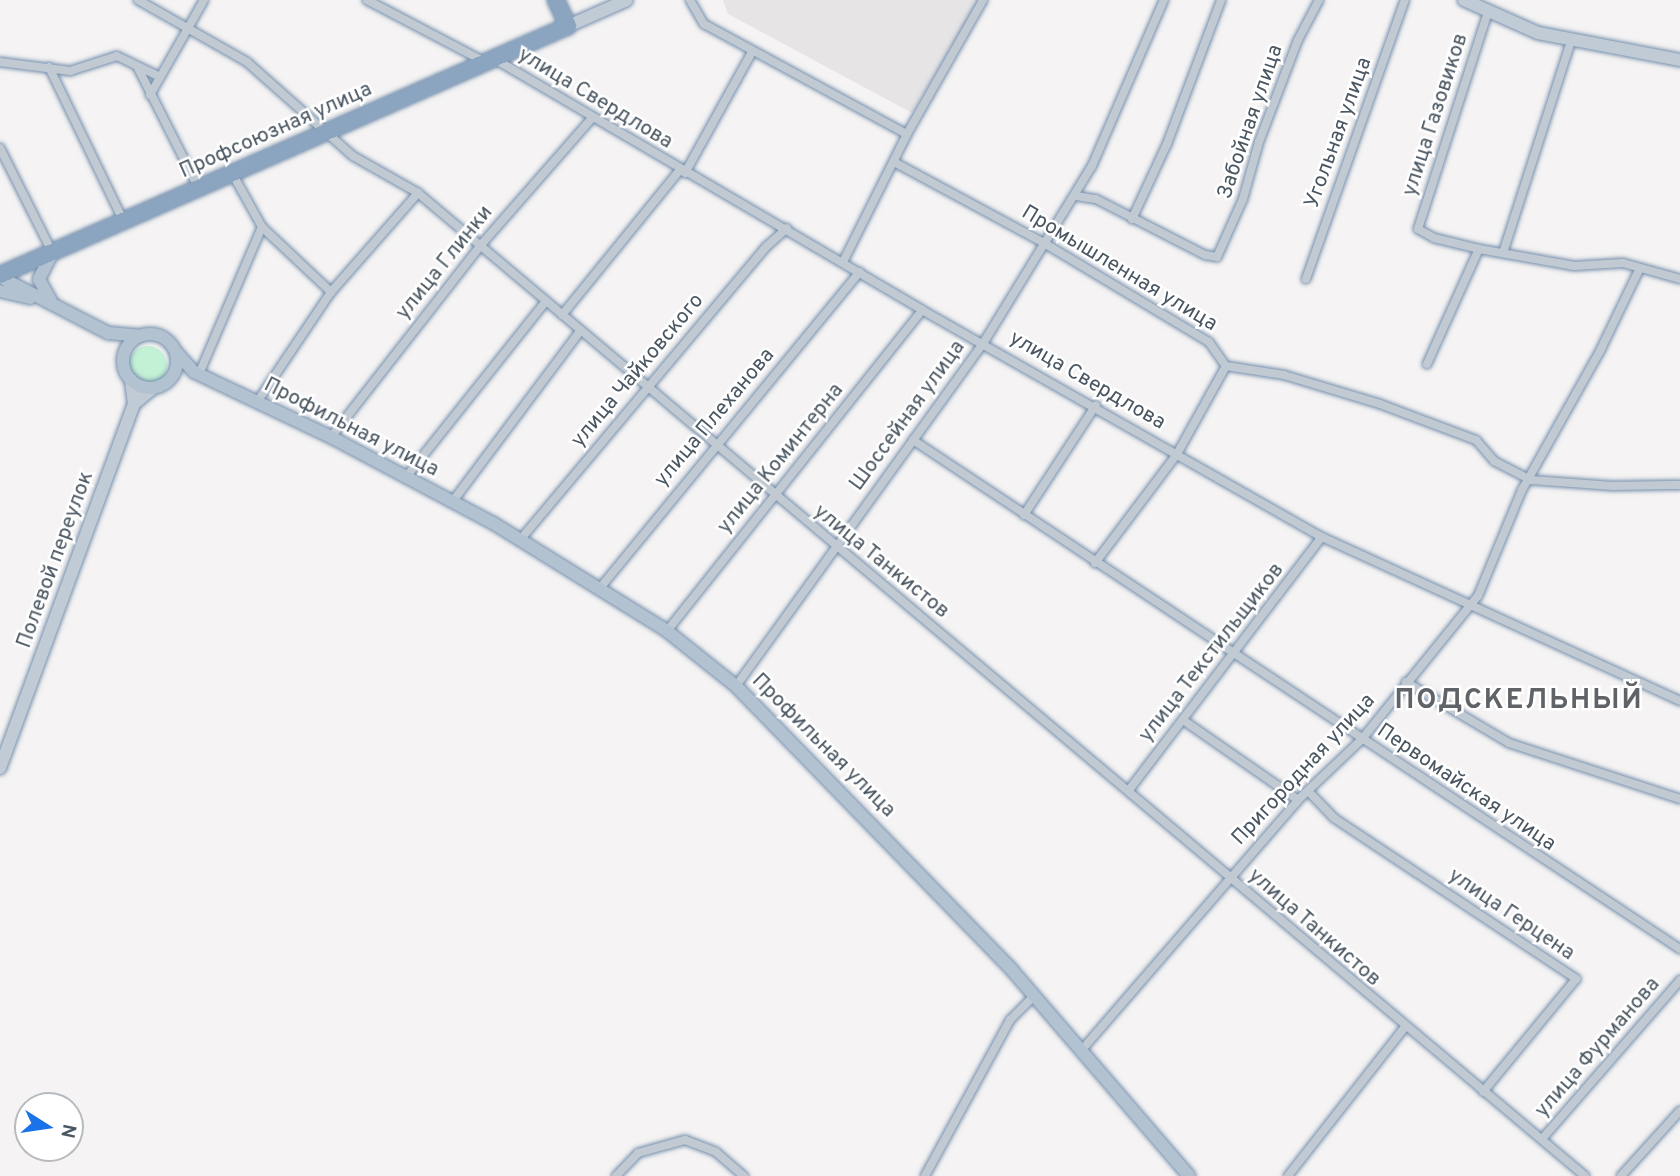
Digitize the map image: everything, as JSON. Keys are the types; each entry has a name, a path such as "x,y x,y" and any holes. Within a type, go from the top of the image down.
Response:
{"highway":[{"path":"556,0 568,26"},
{"name":"Профсоюзная улица","path":"2,274 568,26"}],"main road":[{"path":"52,253 39,279 53,304"},
{"path":"2,274 108,333 162,337 197,373"},
{"path":"0,291 53,304"},
{"path":"108,333 123,358 131,380 153,388 171,378 197,373"},
{"path":"123,358 130,343 141,335"},
{"path":"171,378 177,366 176,352"},
{"name":"Профильная улица","path":"197,373 331,437 453,501 667,631 736,686 787,734 1032,997 1189,1176"}],"street":[{"name":"улица Танкистов","path":"138,0 247,62 353,156 418,193 833,547 1129,790 1404,1028 1585,1176"},
{"path":"149,95 204,0"},
{"name":"улица Свердлова","path":"367,0 489,60 593,117 682,171 787,228 922,310 1096,405 1322,537 1680,701"},
{"path":"568,26 627,0"},
{"path":"690,0 704,24 907,134"},
{"path":"843,262 907,134 983,0"},
{"name":"Шоссейная улица","path":"736,686 833,547 984,342 1076,195 1109,133 1164,0"},
{"path":"1076,195 1096,199 1132,219 1167,144 1221,0"},
{"name":"Забойная улица","path":"1132,219 1205,255 1217,257 1243,199 1259,142 1298,40 1319,0"},
{"name":"Угольная улица","path":"1306,279 1405,0"},
{"path":"1464,0 1488,12 1571,41 1680,60"},
{"name":"улица Газовиков","path":"1479,248 1434,238 1418,229 1488,12"},
{"path":"1503,253 1571,41"},
{"path":"562,315 682,171 752,52"},
{"path":"0,62 70,71 108,56 158,76"},
{"path":"49,67 123,220"},
{"path":"138,68 149,95 199,189"},
{"name":"улица Глинки","path":"331,437 480,246 593,117"},
{"path":"0,148 52,253"},
{"name":"Промышленная улица","path":"894,162 1044,243 1209,342 1226,366"},
{"path":"232,173 262,227 331,292"},
{"path":"257,402 331,292 418,193"},
{"path":"197,373 262,227"},
{"name":"улица Чайковского","path":"520,540 647,388 787,228"},
{"path":"1427,363 1479,248 1574,267 1612,262 1680,279"},
{"name":"Пригородная улица","path":"1080,1052 1298,800 1310,792 1362,738 1478,596 1521,490 1531,480 1639,270"},
{"name":"улица Плеханова","path":"600,588 714,445 860,272"},
{"path":"406,477 546,301"},
{"name":"улица Коминтерна","path":"667,631 772,495 922,310"},
{"path":"453,501 580,331"},
{"path":"1095,563 1178,454 1226,366 1284,375 1380,404 1476,440 1494,461 1531,480 1613,486 1680,485"},
{"path":"131,380 134,404"},
{"path":"134,404 153,388"},
{"name":"Полевой переулок","path":"0,768 134,404"},
{"path":"1024,515 1096,405"},
{"name":"Первомайская улица","path":"913,440 1233,655 1680,949"},
{"name":"улица Текстильщиков","path":"1129,790 1322,537"},
{"path":"1406,682 1509,743 1680,799"},
{"path":"1184,720 1298,800"},
{"name":"улица Герцена","path":"1310,792 1334,818 1576,979 1483,1092"},
{"name":"улица Фурманова","path":"1542,1139 1680,980"},
{"path":"925,1176 996,1043 1032,997"},
{"path":"1289,1176 1404,1028"},
{"path":"1621,1176 1680,1111"},
{"path":"615,1176 638,1153 685,1140 716,1152 744,1176"}],"shaded area":[{"path":"723,0 979,0 912,113 728,14"}],"green space":[{"path":"148,346 161,352 167,365 161,378 148,384 135,378 129,365 135,352"}],"district":[{"name":"ПОДСКЕЛЬНЫЙ","path":"1519,701"}]}
